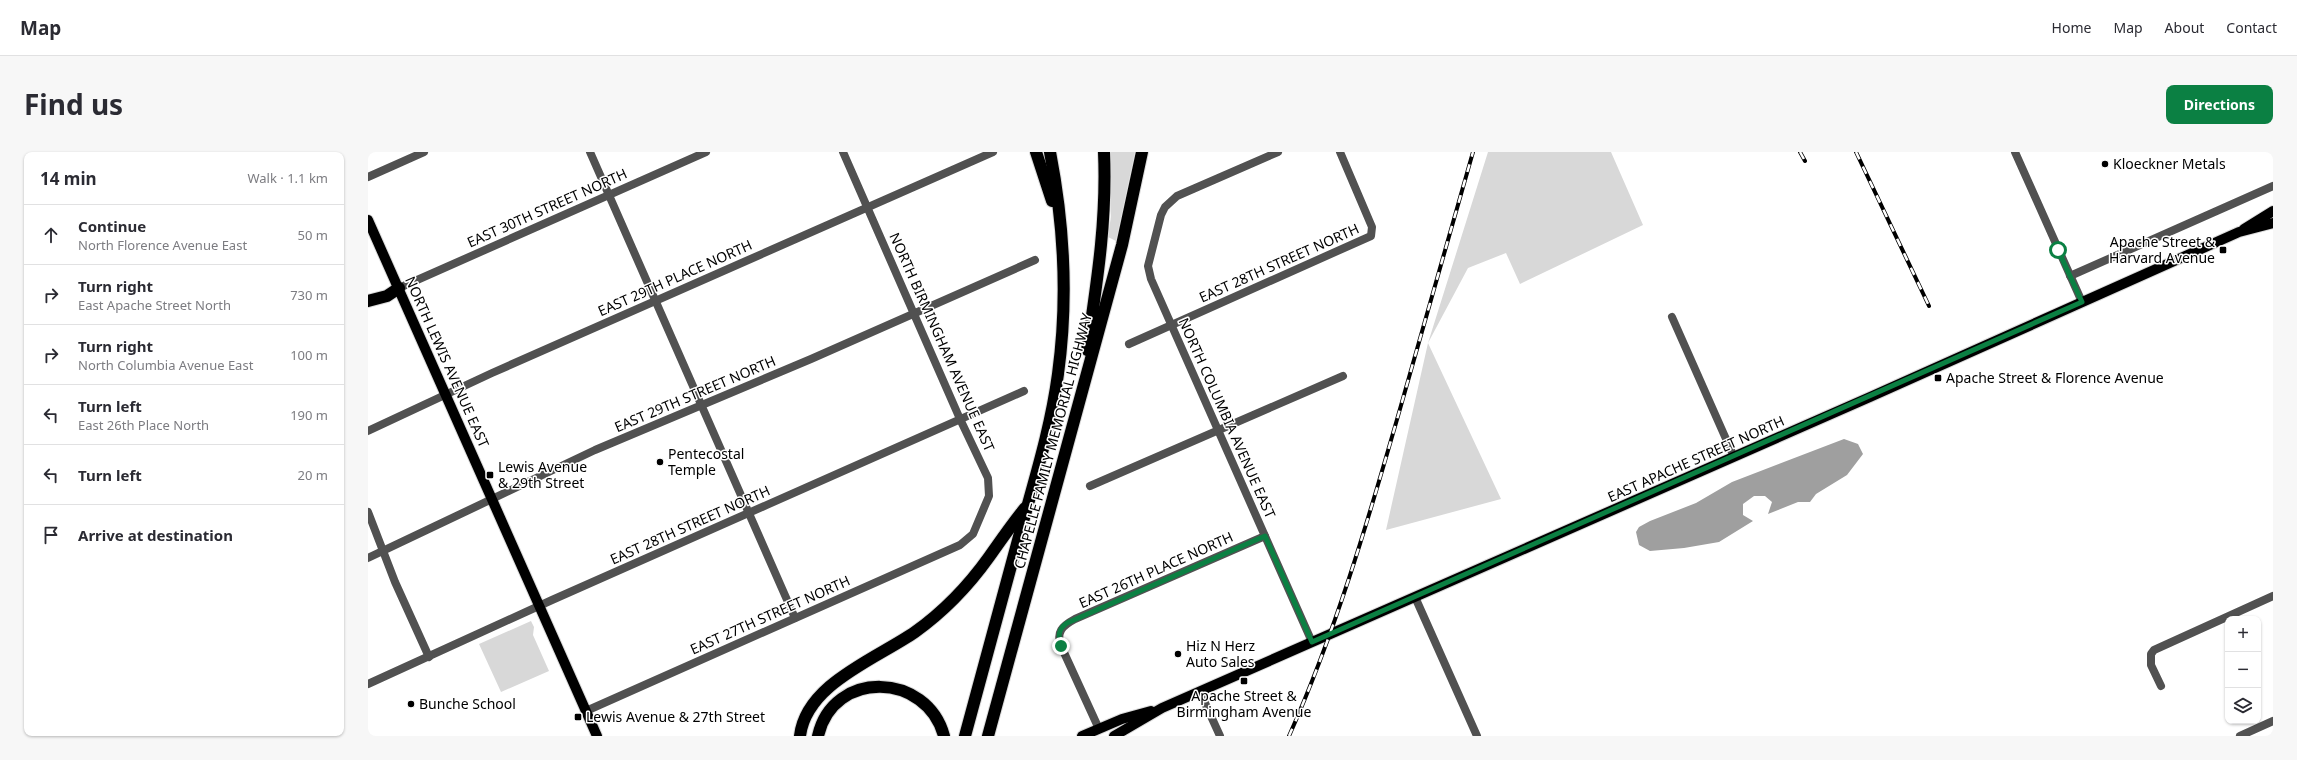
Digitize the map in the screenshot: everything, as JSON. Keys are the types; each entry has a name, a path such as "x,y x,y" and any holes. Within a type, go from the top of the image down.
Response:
{"highway":[{"path":"1036,152 1061,226"},
{"name":"CHAPELLE FAMILY MEMORIAL HIGHWAY","path":"965,736 1048,427 1058,374 1063,313 1061,226 1050,152"},
{"path":"1079,405 1103,242 1106,199 1104,152"},
{"name":"CHAPELLE FAMILY MEMORIAL HIGHWAY","path":"988,736 1122,245 1142,152"},
{"path":"368,295 399,288"},
{"path":"368,302 387,296 399,288"},
{"path":"800,736 807,713 823,692 916,631 947,605 975,575 1008,527 1028,504"},
{"path":"818,736 827,714 845,697 867,688 886,686 904,690 919,698 936,717 944,736"}],"main road":[{"name":"EAST APACHE STREET NORTH","path":"1114,736 1162,708 1734,457 2239,232 2273,211"},
{"name":"NORTH LEWIS AVENUE EAST","path":"368,220 597,736"},
{"name":"EAST APACHE STREET NORTH","path":"2239,232 2273,223"},
{"name":"EAST APACHE STREET NORTH","path":"1082,736 1122,719 1162,708"}],"street":[{"path":"368,177 424,152"},
{"path":"590,152 703,405 795,618"},
{"name":"EAST 30TH STREET NORTH","path":"399,288 706,152"},
{"name":"NORTH BIRMINGHAM AVENUE EAST","path":"843,152 869,207 913,313 960,419 988,478 990,487 989,496 973,534 964,542"},
{"name":"EAST 29TH PLACE NORTH","path":"368,431 656,300 993,152"},
{"name":"NORTH COLUMBIA AVENUE EAST","path":"1278,152 1177,196 1170,202 1161,215 1148,266 1151,279 1217,431 1312,642"},
{"name":"EAST 28TH STREET NORTH","path":"1130,344 1368,238 1372,234 1372,227 1340,152"},
{"path":"2015,152 2082,302"},
{"path":"2070,276 2273,186"},
{"name":"EAST 29TH STREET NORTH","path":"368,558 596,450 703,405 1035,260"},
{"path":"1672,317 1734,457"},
{"path":"1090,486 1343,376"},
{"name":"EAST 28TH STREET NORTH","path":"368,684 1024,391"},
{"path":"368,512 381,541 383,551 429,657"},
{"name":"EAST 26TH PLACE NORTH","path":"1099,728 1061,646 1058,636 1062,626 1265,536"},
{"name":"EAST 27TH STREET NORTH","path":"586,711 964,542"},
{"path":"2161,686 2150,659 2154,650 2273,596"},
{"path":"1415,597 1477,736"},
{"path":"1200,692 1220,736"},
{"path":"2240,736 2273,721"}],"shaded area":[{"path":"1110,152 1135,152 1116,241 1108,237 1111,216"},
{"path":"1488,152 1611,152 1643,225 1520,284 1506,253 1468,268 1428,343"},
{"path":"1428,343 1501,499 1386,530"},
{"path":"1844,439 1858,444 1863,454 1847,475 1816,494 1810,502 1798,502 1768,514 1772,502 1765,496 1754,496 1743,504 1743,515 1753,521 1719,542 1684,548 1650,551 1639,545 1636,532 1639,527 1650,521 1696,503 1732,482"},
{"path":"531,621 534,627 533,635 549,671 501,692 479,644"}],"railway":[{"path":"1289,736 1306,697 1336,618 1362,538 1473,152"},
{"path":"1800,152 1805,161"},
{"path":"1856,152 1929,306"}],"place":[{"name":"Kloeckner Metals","path":"2105,164"},
{"name":"Apache Street & Harvard Avenue","path":"2223,250"},
{"name":"Apache Street & Florence Avenue","path":"1938,378"},
{"name":"Pentecostal Temple","path":"660,462"},
{"name":"Lewis Avenue & 29th Street","path":"490,475"},
{"name":"Hiz N Herz Auto Sales","path":"1178,654"},
{"name":"Apache Street & Birmingham Avenue","path":"1244,681"},
{"name":"Bunche School","path":"411,704"},
{"name":"Lewis Avenue & 27th Street","path":"578,717"}],"route":[{"path":"1061,646 1058,636 1062,626 1067,623 1265,536 1312,642 1588,522 2082,302 2058,250"}]}
